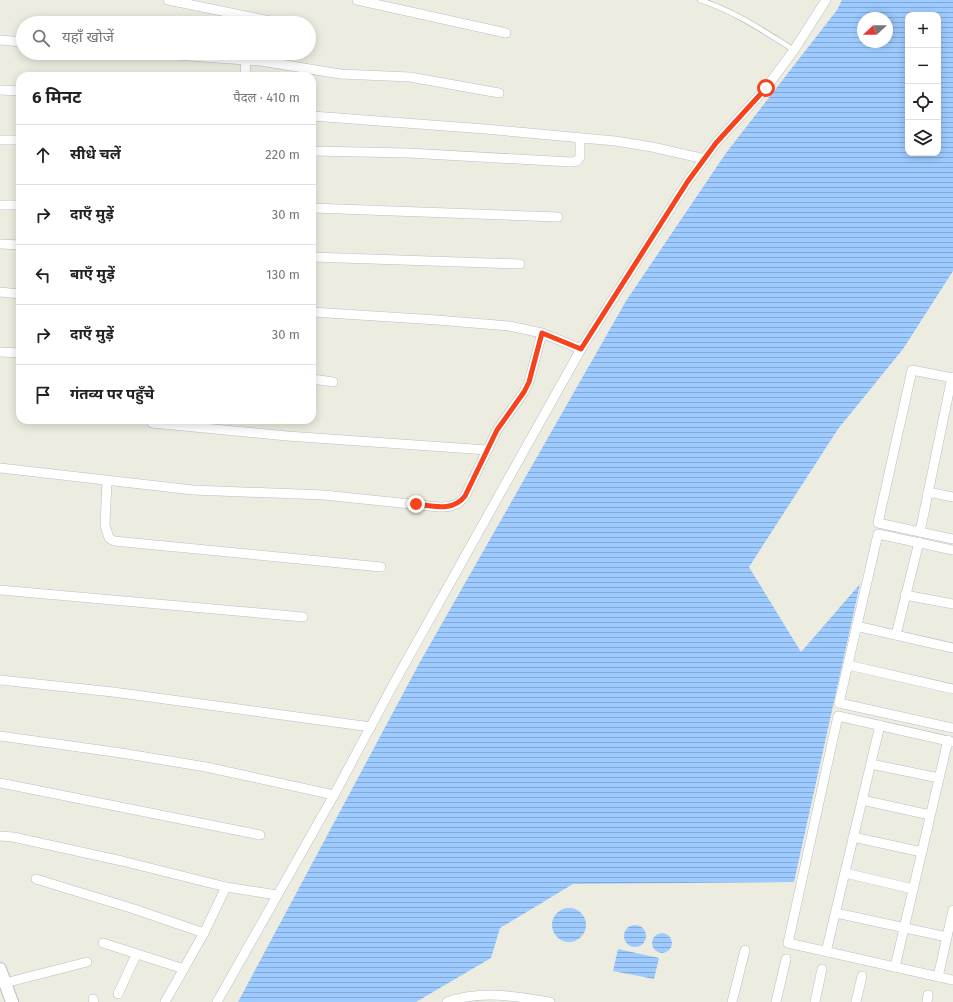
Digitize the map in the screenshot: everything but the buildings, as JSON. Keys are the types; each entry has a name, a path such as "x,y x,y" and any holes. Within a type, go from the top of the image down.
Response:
{"street":[{"path":"168,0 246,16"},
{"path":"357,0 506,33"},
{"path":"217,1002 334,795 581,349 684,187 716,143 766,88 794,50 826,0"},
{"path":"0,40 16,41"},
{"path":"245,72 246,60 340,74 410,77 499,93"},
{"path":"0,90 16,91"},
{"path":"316,116 580,138 652,147 705,159"},
{"path":"316,151 408,153 571,162 580,157 580,138"},
{"path":"0,140 16,140"},
{"path":"0,205 16,205"},
{"path":"316,208 558,217"},
{"path":"0,244 16,245"},
{"path":"316,257 520,264"},
{"path":"0,292 16,294"},
{"path":"316,312 509,326 542,333 581,349"},
{"path":"0,468 193,490 324,495 446,507 461,502 497,430 524,392 529,382 542,333"},
{"path":"0,352 16,353"},
{"path":"920,532 952,378 912,370 878,523 920,532 953,539"},
{"path":"316,380 334,382"},
{"path":"162,424 287,436 487,450"},
{"path":"107,481 105,525 109,538 114,541 381,567"},
{"path":"928,492 953,497"},
{"path":"953,550 878,534 839,703 953,728"},
{"path":"896,635 919,542"},
{"path":"0,590 303,617"},
{"path":"906,595 953,604"},
{"path":"856,626 953,648"},
{"path":"848,665 953,689"},
{"path":"0,680 113,692 371,726"},
{"path":"895,967 939,778 950,741 838,716 788,943 826,952 953,980"},
{"path":"826,952 880,725"},
{"path":"0,736 206,767 334,795"},
{"path":"871,764 939,778"},
{"path":"0,783 260,835"},
{"path":"862,800 930,815"},
{"path":"0,836 18,838 122,861 226,887 277,896"},
{"path":"853,838 922,852"},
{"path":"845,873 913,889"},
{"path":"36,879 134,909 204,933"},
{"path":"165,1002 204,933 226,887"},
{"path":"938,977 953,910"},
{"path":"836,913 947,937"},
{"path":"103,943 136,955 184,969"},
{"path":"732,1002 745,950"},
{"path":"118,994 136,955"},
{"path":"776,1002 786,959"},
{"path":"5,983 87,962"},
{"path":"815,1002 822,969"},
{"path":"0,970 12,1002"},
{"path":"856,1002 862,976"},
{"path":"447,1002 484,994 506,995 550,1002"}],"lane":[{"path":"700,0 728,10 794,50"}],"water":[{"path":"842,0 953,0 953,271 903,349 838,429 749,567 801,652 860,584 794,882 573,884 500,928 491,958 416,1002 238,1002 420,662 626,301 726,153 837,10"},
{"path":"569,908 581,913 586,925 581,937 569,942 557,937 552,925 557,913"},
{"path":"635,925 643,928 646,936 643,944 635,947 627,944 624,936 627,928"},
{"path":"662,933 669,936 672,943 669,950 662,953 655,950 652,943 655,936"},
{"path":"618,949 659,958 654,979 613,971"}],"route":[{"path":"416,504 446,507 461,502 497,430 524,392 529,382 542,333 581,349 688,181 716,143 766,88"}]}
